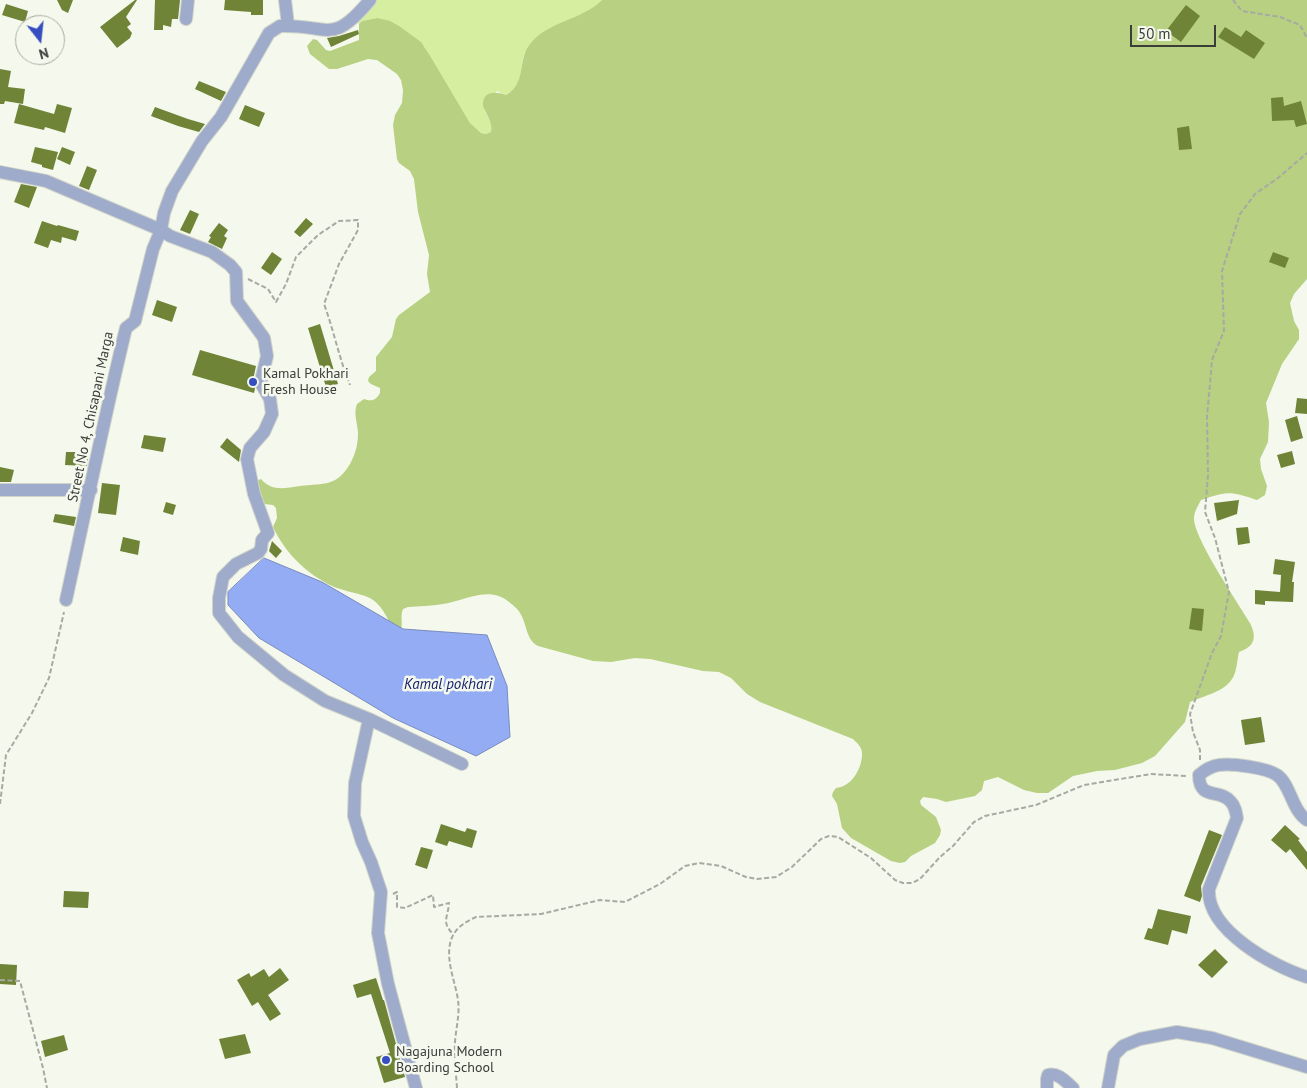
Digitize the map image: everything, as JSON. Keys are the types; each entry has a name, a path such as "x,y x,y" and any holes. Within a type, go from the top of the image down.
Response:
{"street":[{"path":"186,19 188,0"},
{"path":"285,0 288,25 327,31 342,27 358,14 370,0"},
{"name":"Street No 4, Chisapani Marga","path":"66,600 91,490 105,413 126,328 135,320 153,249 161,230 164,213 172,191 202,140 221,117 263,42 275,28 288,25"},
{"path":"0,172 46,181 161,230 170,236 212,252 230,265 236,272 237,301 264,338 267,356 261,381 270,399 272,414 264,432 250,448 248,459 254,494 268,532 262,540 261,549 258,553 236,564 223,577 219,598 219,613 244,643 284,675 325,701 369,719 462,764"},
{"path":"0,490 91,490"},
{"path":"369,719 354,783 354,816 380,892 378,933 388,984 416,1088"},
{"path":"1307,820 1298,812 1283,782 1277,775 1267,771 1220,765 1211,767 1199,776 1202,788 1228,799 1234,807 1237,818 1209,889 1208,897 1215,913 1229,931 1250,949 1286,969 1307,977"},
{"path":"1108,1088 1114,1055 1123,1046 1140,1039 1177,1032 1212,1038 1307,1067"},
{"path":"1047,1088 1046,1079 1048,1075 1053,1074 1073,1088"}],"path":[{"path":"1233,0 1242,11 1280,17 1300,25 1307,38"},
{"path":"457,1088 455,1057 458,1000 449,951 453,934 466,922 476,917 541,914 600,900 625,902 660,884 685,866 699,863 721,866 746,877 757,879 776,877 792,867 820,839 829,836 838,837 871,858 883,872 895,880 903,883 912,882 920,878 953,846 974,822 985,816 1036,805 1084,785 1151,774 1199,776 1200,750 1193,732 1190,714 1212,653 1221,636 1229,592 1215,538 1205,512 1208,475 1207,416 1212,360 1224,331 1222,271 1240,214 1255,194 1278,178 1307,153"},
{"path":"246,278 268,289 276,302 286,284 296,257 318,234 338,221 358,220 358,230 339,264 324,304 333,327 340,359 350,385"},
{"path":"0,804 6,755 32,712 48,678 66,600"},
{"path":"380,892 391,895 397,892 396,907 405,908 433,895 434,907 449,903 446,926 453,934"},
{"path":"0,980 20,981 44,1068 47,1088"}],"green space":[{"path":"372,0 602,0 584,13 544,32 528,47 517,85 506,95 497,91 484,110 491,122 491,132 486,134 481,133 470,123 424,46 377,18 362,21 359,24 354,19"},
{"path":"602,0 1307,0 1307,279 1294,294 1290,303 1294,321 1299,330 1299,339 1282,364 1266,403 1269,422 1268,442 1260,459 1261,469 1267,486 1265,495 1257,500 1229,493 1201,500 1194,516 1201,540 1250,623 1254,637 1248,647 1239,652 1232,679 1219,690 1190,702 1185,722 1155,756 1142,763 1115,770 1097,771 1073,776 1048,793 1024,790 998,777 984,781 982,790 975,796 946,802 923,797 920,801 921,805 936,817 941,830 940,835 935,843 911,856 905,862 891,861 851,838 842,828 837,804 832,796 836,788 842,787 852,780 861,764 862,752 859,745 853,739 760,702 747,694 731,678 719,672 703,671 650,659 635,658 611,662 593,661 538,646 531,640 518,610 501,597 493,595 485,594 439,605 408,607 403,609 402,612 401,631 392,628 385,614 374,601 365,596 336,588 323,581 298,562 284,546 273,527 277,518 276,508 273,505 264,504 256,481 261,479 270,486 289,488 323,484 340,477 352,461 357,446 358,434 355,412 357,404 364,399 374,400 380,393 380,388 368,381 369,377 376,371 376,357 392,337 396,319 399,315 430,292 427,274 429,255 418,212 414,179 410,171 399,163 397,159 393,125 395,115 402,103 403,90 401,80 397,74 377,60 368,59 337,69 329,69 310,54 307,46 313,39 330,51 359,40 359,24 362,21 377,18 390,21 421,42 470,123 481,133 486,134 491,132 491,128 483,101 490,93 506,95 513,90 519,78 526,50 530,44 546,30 585,12"}],"water":[{"name":"Kamal pokhari","path":"264,558 322,582 403,629 487,635 507,686 510,737 476,756 393,718 259,638 228,605 228,592"}],"building":[{"path":"57,0 73,0 68,13 62,10"},
{"path":"137,0 126,17 131,24 127,27 132,33 130,38 117,48 100,27"},
{"path":"155,0 180,0 178,19 172,19 171,27 163,25 163,30 154,30"},
{"path":"225,0 263,0 263,15 251,15 251,12 224,10"},
{"path":"6,4 28,11 27,15 15,15 15,19 2,15"},
{"path":"1186,5 1200,16 1181,42 1166,31"},
{"path":"1225,27 1241,37 1246,30 1265,43 1254,59 1218,37"},
{"path":"358,30 359,34 331,47 327,38 339,36"},
{"path":"0,69 11,71 8,87 25,89 23,104 5,101 4,104 0,104"},
{"path":"199,81 226,92 221,101 195,89"},
{"path":"1283,97 1284,106 1301,101 1307,124 1296,127 1294,120 1272,121 1271,98"},
{"path":"19,104 54,114 57,104 72,108 65,133 45,127 44,130 14,123"},
{"path":"245,105 265,113 259,127 239,119"},
{"path":"155,107 205,124 199,132 178,126 151,116"},
{"path":"1189,126 1192,149 1179,150 1177,128"},
{"path":"35,147 58,152 53,170 31,162"},
{"path":"62,147 75,152 70,165 57,159"},
{"path":"87,166 97,170 89,190 79,186"},
{"path":"21,184 37,187 29,208 14,202"},
{"path":"190,210 199,214 190,234 180,230"},
{"path":"306,218 313,224 300,237 294,232"},
{"path":"42,221 79,231 76,241 62,237 61,243 51,240 48,248 34,243"},
{"path":"219,223 228,230 224,236 227,238 222,249 208,242 211,237 209,236"},
{"path":"272,252 282,259 271,275 261,268"},
{"path":"1273,252 1289,258 1285,268 1269,262"},
{"path":"157,300 177,307 172,322 152,315"},
{"path":"320,324 338,384 326,387 308,328"},
{"path":"200,350 256,366 253,380 254,393 192,375"},
{"path":"1297,398 1307,399 1307,414 1295,413"},
{"path":"1297,416 1303,438 1291,442 1285,420"},
{"path":"144,435 166,438 163,452 141,448"},
{"path":"227,438 241,450 239,462 220,447"},
{"path":"1292,451 1295,464 1281,468 1277,455"},
{"path":"66,452 89,452 87,466 65,465"},
{"path":"0,467 14,470 11,482 0,482"},
{"path":"102,483 120,485 116,515 98,513"},
{"path":"1239,500 1237,514 1217,521 1214,503"},
{"path":"166,502 176,505 173,515 163,512"},
{"path":"55,514 76,517 74,526 53,522"},
{"path":"1248,527 1250,543 1238,545 1236,528"},
{"path":"123,537 140,541 138,555 120,551"},
{"path":"272,541 282,551 276,558 269,551"},
{"path":"1275,559 1295,562 1292,582 1294,582 1293,602 1265,601 1265,605 1255,604 1255,590 1280,592 1281,575 1273,574"},
{"path":"1192,608 1204,609 1202,631 1189,629"},
{"path":"1261,717 1265,742 1245,745 1241,720"},
{"path":"441,824 465,832 467,828 477,831 472,848 449,841 447,846 435,842"},
{"path":"1285,825 1300,839 1298,840 1307,852 1307,870 1290,849 1286,853 1271,840"},
{"path":"1209,830 1222,835 1201,886 1202,896 1200,902 1184,896"},
{"path":"421,847 433,850 427,869 415,865"},
{"path":"64,891 89,892 88,908 63,907"},
{"path":"1158,909 1191,916 1187,934 1172,930 1168,945 1144,939 1148,928 1152,929"},
{"path":"1215,949 1228,962 1212,978 1198,965"},
{"path":"0,964 17,965 16,985 0,984"},
{"path":"280,968 289,980 268,995 281,1014 270,1021 258,1002 252,1006 237,980 249,973 251,977 264,969 269,977"},
{"path":"376,978 405,1077 384,1083 376,1057 390,1053 371,994 357,998 353,985"},
{"path":"245,1034 251,1053 225,1059 219,1039"},
{"path":"64,1035 68,1050 45,1057 41,1041"}],"place":[{"name":"Kamal Pokhari Fresh House","path":"253,382"},
{"name":"Nagajuna Modern Boarding School","path":"386,1060"}]}
